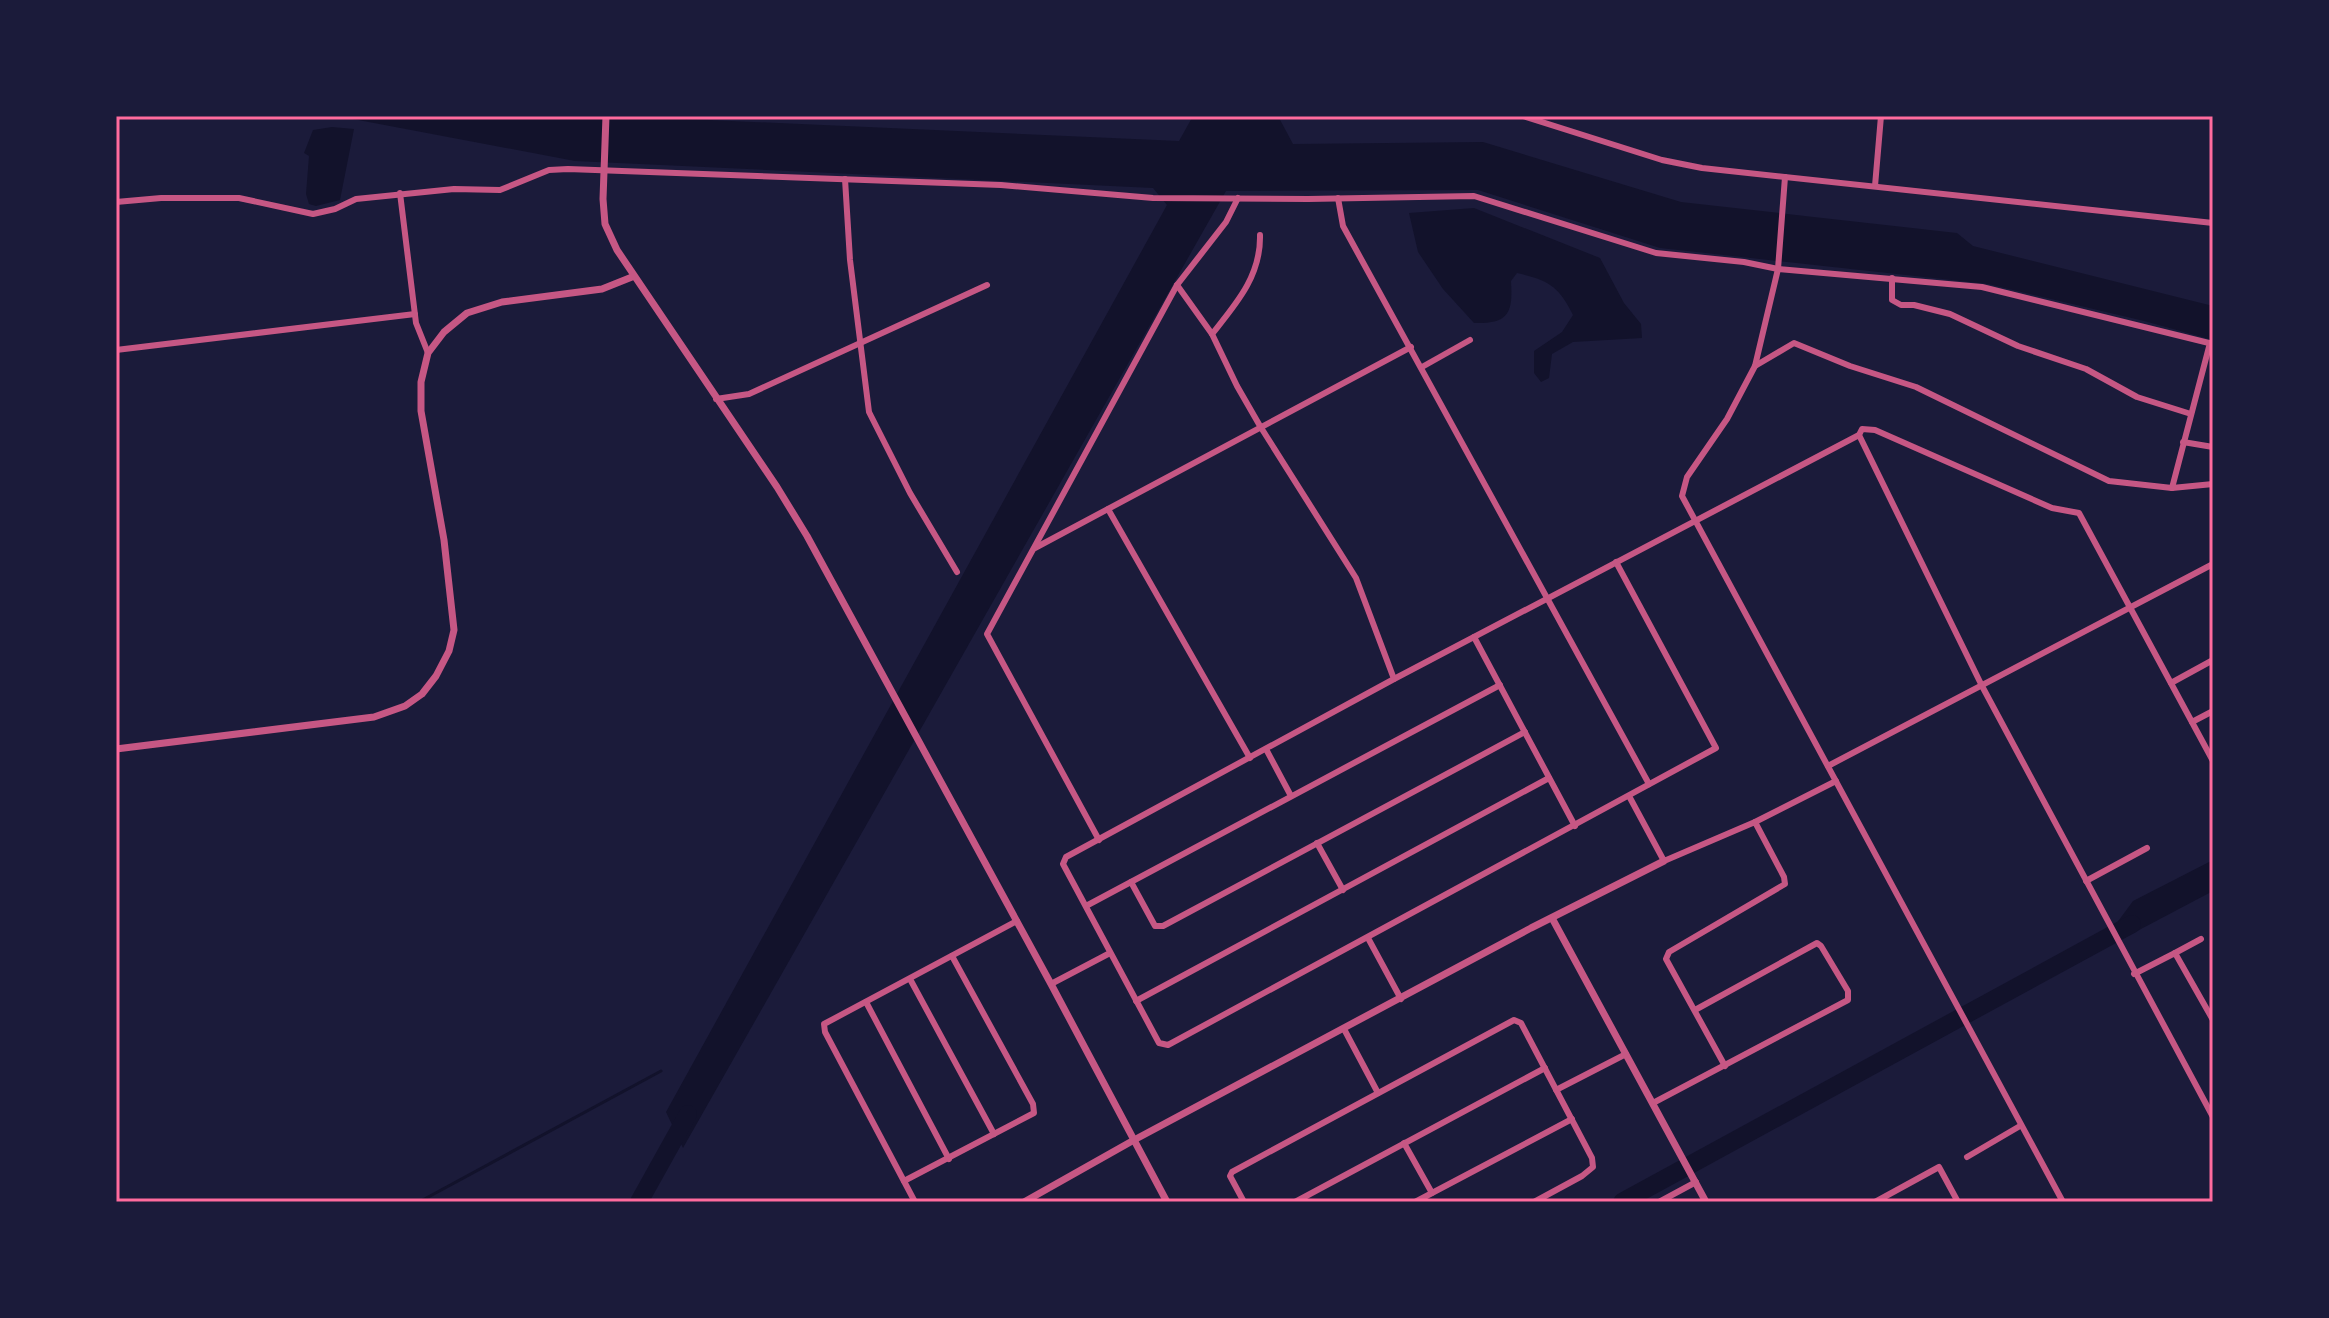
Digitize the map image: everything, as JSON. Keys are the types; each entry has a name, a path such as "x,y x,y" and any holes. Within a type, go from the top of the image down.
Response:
{"street":[{"path":"606,116 605,224 632,277 777,487 807,536 1167,1202"},
{"path":"1523,116 1662,160 1702,168 2213,223"},
{"path":"1875,186 1881,116"},
{"path":"116,202 161,198 239,198 313,214 335,209 356,199 400,193 500,190 549,170 568,169 1001,185 1160,197 1482,197 1656,253 1744,262 1778,269 1982,287 2212,344 2172,488"},
{"path":"1785,177 1778,269 1755,366 1727,419 1687,477 1682,496 2063,1202"},
{"path":"845,179 850,260 869,412 910,493 957,572"},
{"path":"400,193 416,323 428,353"},
{"path":"1099,840 987,634 1009,588 1035,548 1177,285 1226,222 1238,198"},
{"path":"1338,198 1343,226 1649,784"},
{"path":"1212,334 1239,300 1257,266 1261,254 1260,235"},
{"path":"116,749 374,717 405,706 422,694 449,651 454,630 444,540 421,411 421,382 428,353 444,332 467,313 502,302 602,289 632,277"},
{"path":"1892,278 1892,300 1901,305 1950,314 2018,346 2086,369 2137,397 2191,414"},
{"path":"716,399 749,394 987,285"},
{"path":"1177,285 1212,334 1260,426 1356,578 1394,679"},
{"path":"116,350 415,314"},
{"path":"1422,367 1470,340"},
{"path":"1755,366 1794,343 1850,366 1916,387 2109,481 2172,488 2213,484"},
{"path":"1035,548 1411,347"},
{"path":"1616,562 1716,748 1168,1045 1159,1043 1063,864 1066,857 1394,679 1695,519 1859,435 1862,429 1875,430 2052,508 2079,513 2213,761"},
{"path":"1859,435 1982,686 2213,1117"},
{"path":"2183,442 2213,447"},
{"path":"1108,509 1250,758"},
{"path":"1828,766 2210,566 2213,575"},
{"path":"1474,637 1575,826"},
{"path":"2171,683 2213,660"},
{"path":"1086,906 1500,685"},
{"path":"2192,722 2213,711"},
{"path":"1131,882 1155,926 1163,926 1525,732"},
{"path":"1266,749 1291,796"},
{"path":"1136,1001 1549,778"},
{"path":"1024,1202 1134,1140 1552,918 1664,861 1755,822 1836,781"},
{"path":"1629,796 1664,861"},
{"path":"1725,1066 1666,959 1669,952 1785,884 1755,822"},
{"path":"1317,843 1343,890"},
{"path":"2086,881 2147,848"},
{"path":"1552,918 1706,1202"},
{"path":"915,1202 825,1032 824,1024 1017,921"},
{"path":"1368,938 1401,999"},
{"path":"2134,974 2201,939"},
{"path":"1653,1103 1848,1000 1848,991 1817,943 1695,1010"},
{"path":"1051,984 1110,953"},
{"path":"2175,953 2213,1020"},
{"path":"904,1181 1034,1113 1033,1104 952,956"},
{"path":"910,979 994,1134"},
{"path":"866,1002 949,1159"},
{"path":"1244,1202 1230,1176 1232,1172 1514,1020 1521,1023 1592,1158 1593,1167 1534,1202"},
{"path":"1344,1029 1378,1093"},
{"path":"1556,1090 1626,1054"},
{"path":"1295,1202 1545,1068"},
{"path":"1415,1202 1572,1119"},
{"path":"1967,1157 2020,1126"},
{"path":"1404,1143 1432,1193"},
{"path":"1875,1202 1939,1167 1958,1202"},
{"path":"1659,1202 1696,1182"}],"shaded area":[{"path":"337,116 620,116 1179,141 1193,116 1278,116 1293,144 1483,142 1681,202 1957,233 1973,246 2213,306 2213,340 1988,284 1660,248 1478,190 1226,191 683,1148 666,1112 1167,205 1153,188 575,161"},
{"path":"332,127 354,129 340,200 316,206 309,204 306,194 309,156 304,153 313,130"},
{"path":"1474,208 1600,258 1624,303 1641,324 1642,338 1573,342 1552,354 1549,378 1541,382 1534,373 1534,351 1562,332 1573,315 1563,297 1545,282 1517,273 1511,281 1509,309 1502,319 1474,323 1443,289 1418,252 1409,213"},
{"path":"2213,860 2213,891 2124,938 2116,924 2133,901"}],"waterway":[{"path":"1622,1202 2132,924"},
{"path":"419,1202 661,1071"},
{"path":"639,1202 688,1114"}]}
